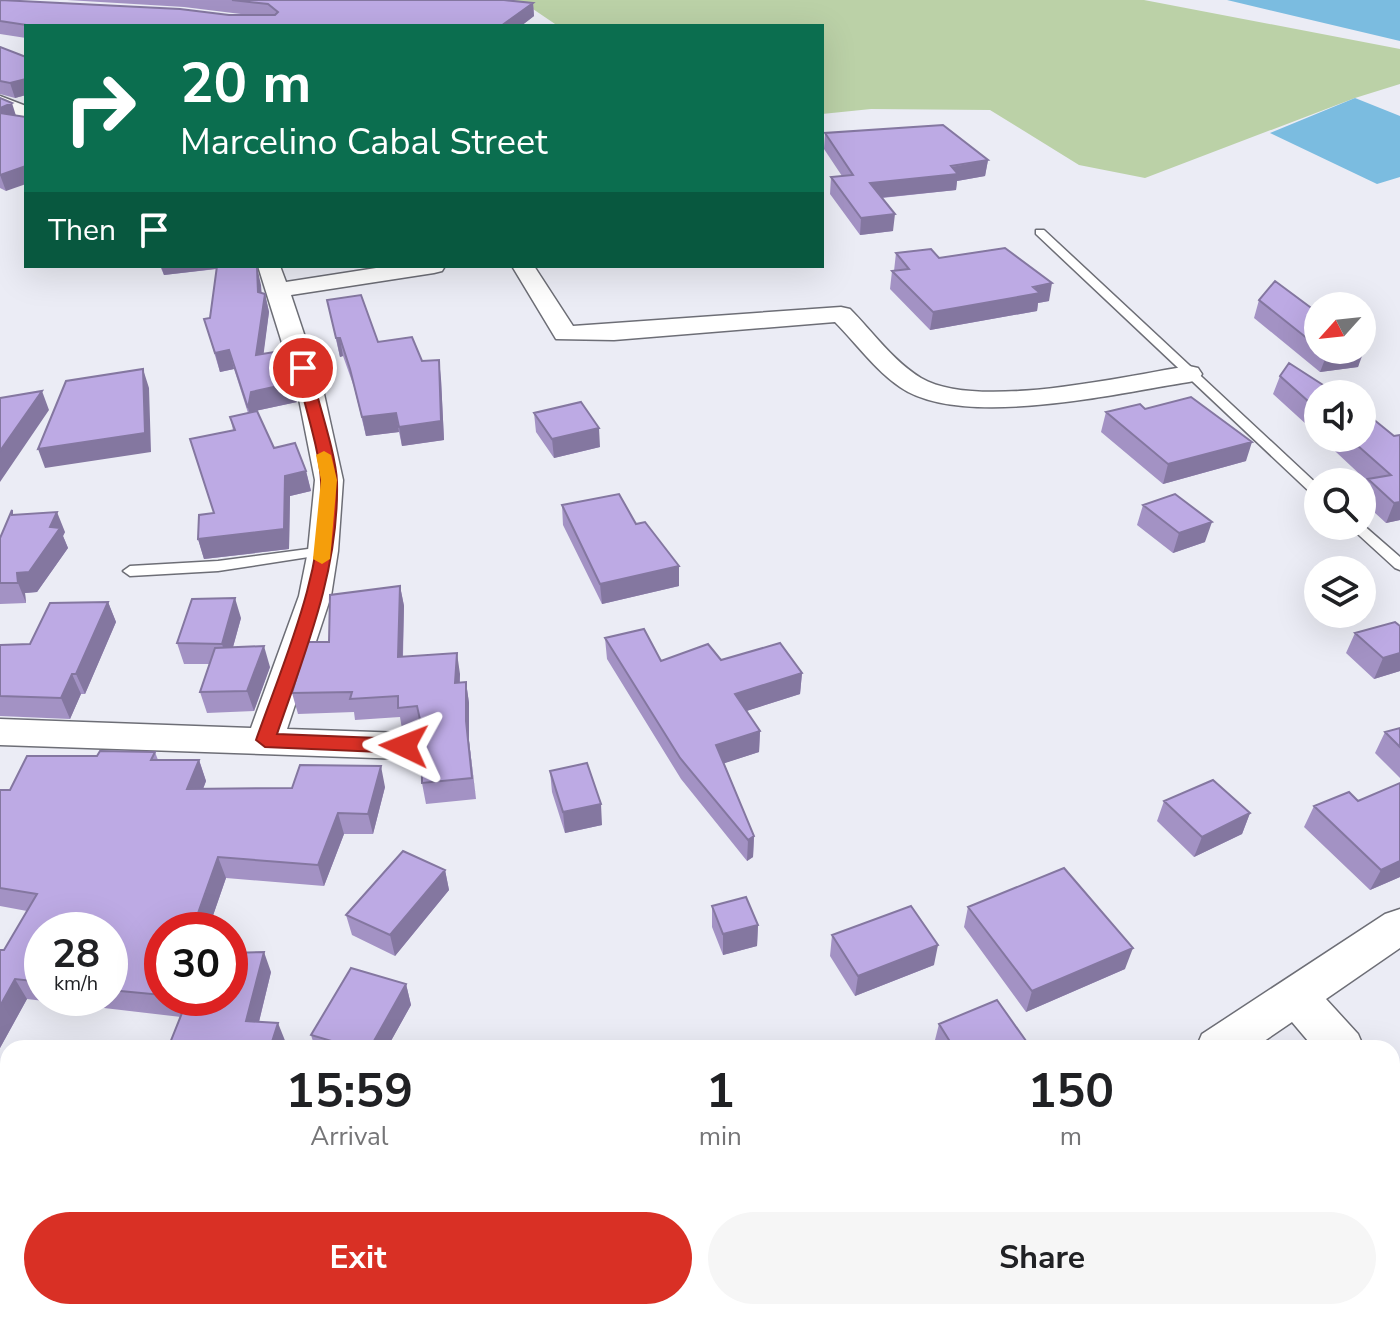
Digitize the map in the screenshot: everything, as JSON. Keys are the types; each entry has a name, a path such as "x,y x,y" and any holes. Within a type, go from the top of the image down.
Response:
{"street":[{"path":"0,102 24,112"},
{"path":"265,740 315,596 323,551 329,480 311,394 274,278 407,268"},
{"path":"524,268 565,334 614,333 841,314 913,385 954,399 1008,399 1189,374"},
{"path":"0,732 404,746"},
{"path":"1230,1040 1400,926"},
{"path":"1297,996 1335,1040"}],"lane":[{"path":"1040,232 1304,479"},
{"path":"1372,540 1400,565"},
{"path":"130,571 218,566 323,551"}],"green space":[{"path":"438,0 1144,0 1400,49 1400,84 1355,98 1145,178 1079,165 990,110 871,109 824,114 824,24 555,24 530,7"}],"water":[{"path":"1227,0 1400,0 1400,41"},
{"path":"1355,98 1400,116 1400,177 1377,184 1270,133"}],"building":[{"path":"0,0 180,9 229,15 275,15 278,12 268,4 232,0 504,0 533,3 504,24 24,25 0,21"},
{"path":"0,47 24,56 24,80 10,83 0,81"},
{"path":"0,98 12,103 0,108"},
{"path":"0,113 24,117 24,167 0,175"},
{"path":"943,125 988,160 951,166 958,174 870,183 895,214 861,218 831,177 853,175 825,133"},
{"path":"1005,248 1052,283 1033,287 1040,293 933,312 892,271 909,269 896,253 931,249 939,258"},
{"path":"217,268 257,268 258,292 265,294 256,355 280,351 292,383 251,392 248,408 229,350 215,353 204,319 210,318"},
{"path":"1275,281 1304,303 1304,336 1259,300"},
{"path":"361,295 378,342 412,337 422,361 439,360 441,421 399,427 396,413 362,417 327,300"},
{"path":"1289,363 1315,380 1304,380 1304,397 1280,376"},
{"path":"143,369 145,433 38,449 66,381"},
{"path":"42,391 0,451 0,398"},
{"path":"1191,397 1252,442 1168,464 1106,412 1140,404 1145,409"},
{"path":"581,402 599,428 552,439 534,413"},
{"path":"257,411 274,448 295,443 306,471 285,476 284,529 198,539 199,515 214,513 190,439 235,430 230,417"},
{"path":"1376,421 1394,436 1400,435 1400,502 1394,503 1376,486 1376,478 1391,475 1365,452 1376,452"},
{"path":"619,494 636,524 645,522 679,566 600,584 562,505"},
{"path":"1175,494 1212,522 1179,533 1143,505"},
{"path":"12,510 12,515 57,512 50,527 60,528 29,572 17,573 18,583 0,583 0,538"},
{"path":"400,586 398,657 457,653 455,683 466,682 466,721 472,778 422,783 421,724 417,706 398,708 398,696 350,699 352,692 292,693 307,642 329,642 330,595"},
{"path":"235,598 222,644 177,643 192,599"},
{"path":"108,602 76,674 72,674 61,698 0,696 0,645 30,644 50,603"},
{"path":"1395,622 1400,626 1400,653 1383,658 1355,633"},
{"path":"644,629 661,661 708,644 721,660 780,643 802,673 735,694 760,731 716,745 754,836 748,840 680,758 605,638"},
{"path":"264,646 247,691 200,692 215,648"},
{"path":"1400,728 1400,747 1385,732"},
{"path":"100,751 155,752 151,760 199,760 187,789 292,788 300,765 381,766 368,814 338,813 318,865 218,857 198,912 144,912 144,993 128,992 128,912 26,912 37,894 0,888 0,790 10,790 27,756 97,756"},
{"path":"587,763 601,804 563,812 550,771"},
{"path":"1213,780 1250,813 1202,837 1164,801"},
{"path":"1400,783 1400,861 1381,870 1314,806 1349,792 1358,801"},
{"path":"403,851 445,870 390,935 346,915"},
{"path":"1064,868 1133,948 1032,991 968,907"},
{"path":"746,897 758,925 723,934 712,906"},
{"path":"911,906 938,945 858,976 832,935"},
{"path":"24,916 24,980 15,979 0,1006 0,950 4,950"},
{"path":"248,952 264,952 248,1013"},
{"path":"351,968 406,984 374,1040 328,1040 311,1035"},
{"path":"997,1000 1025,1040 949,1040 939,1024"},
{"path":"181,1016 247,1016 246,1021 278,1023 273,1040 171,1040"}],"slow traffic":[{"path":"322,559 329,480 324,455"}],"route":[{"path":"303,368 329,480 323,551 315,596 265,740 404,746"}]}
